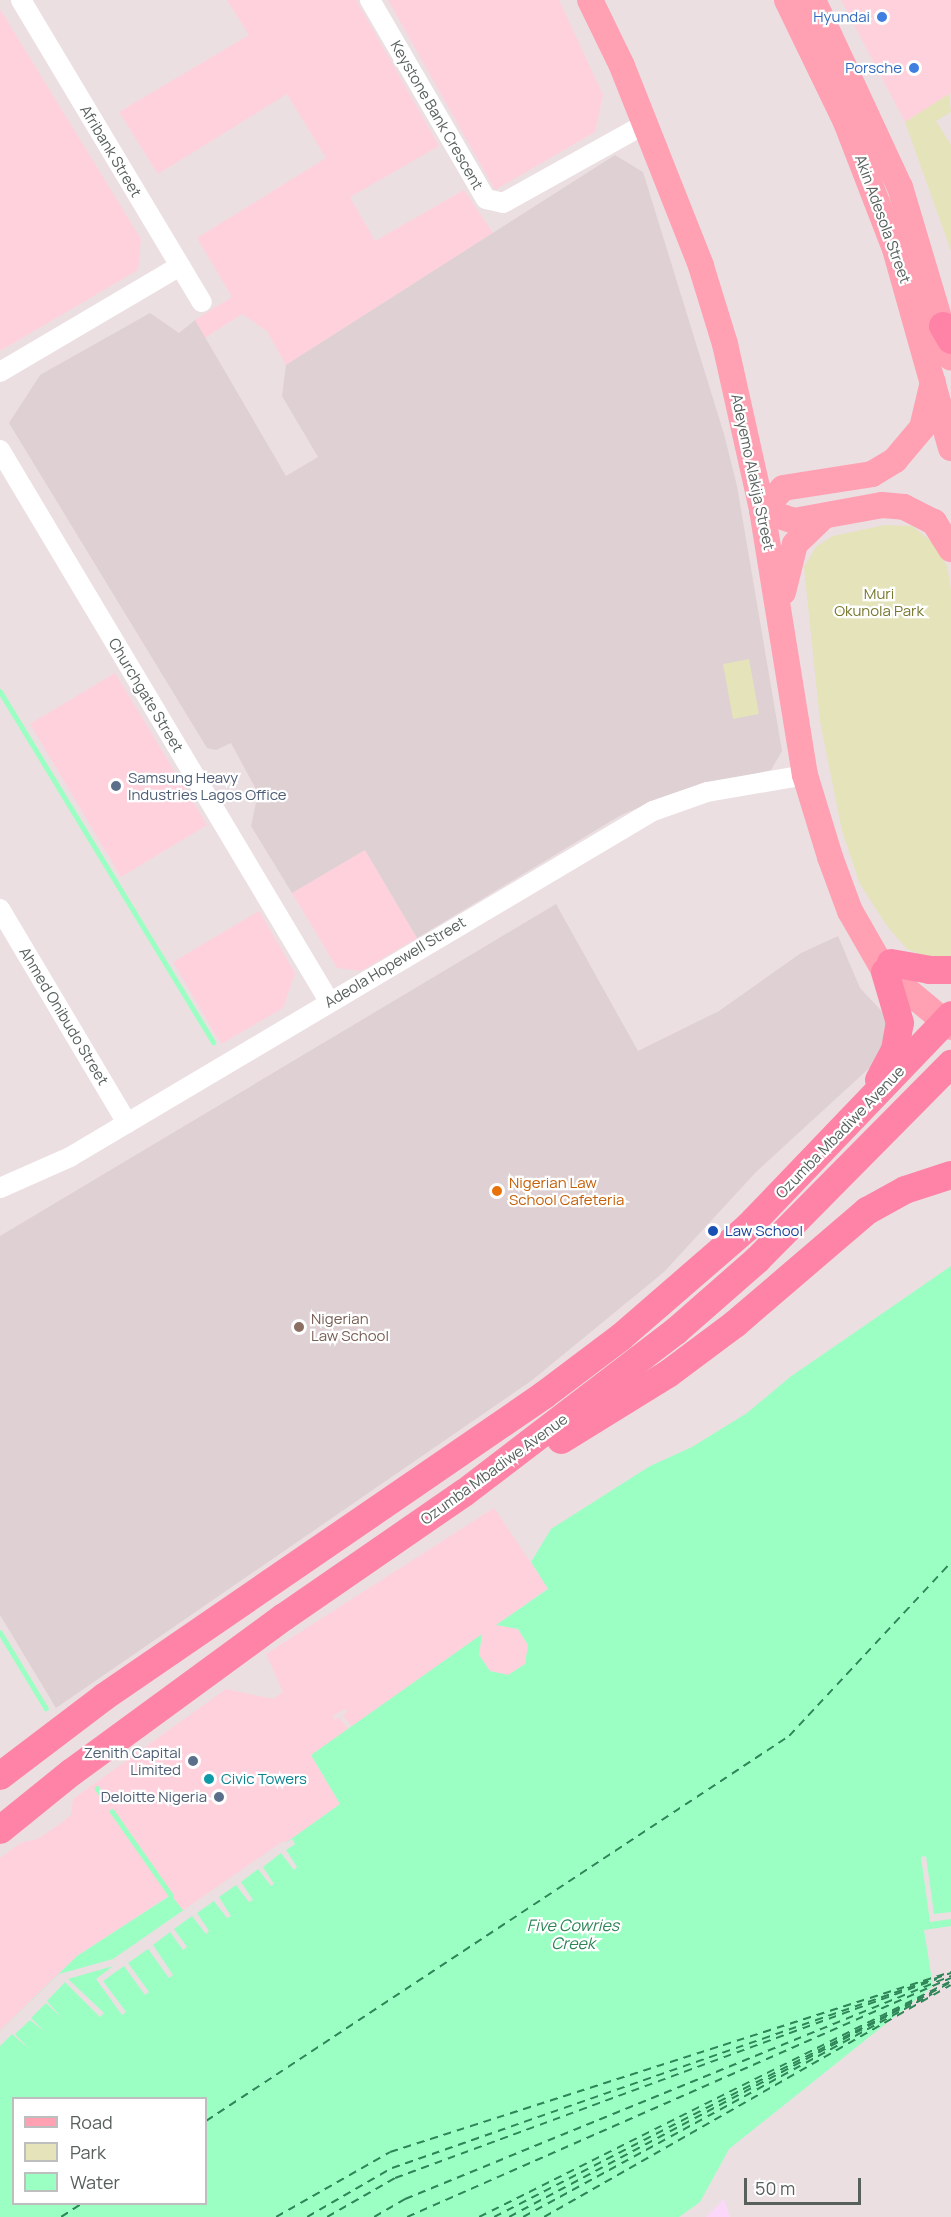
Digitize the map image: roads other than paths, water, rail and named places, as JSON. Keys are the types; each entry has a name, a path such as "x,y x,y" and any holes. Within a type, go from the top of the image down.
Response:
{"highway":[{"path":"847,1126 885,1070 899,1037 897,1009 883,963 929,970 951,970"},
{"name":"Ozumba Mbadiwe Avenue","path":"0,1776 104,1697 544,1395 621,1337 749,1226 949,1019"},
{"name":"Ozumba Mbadiwe Avenue","path":"0,1830 72,1772 284,1617 464,1493 615,1380 757,1260 951,1064"},
{"path":"464,1493 584,1427 668,1374 785,1281 867,1211 905,1190 951,1176"}],"main road":[{"name":"Adeyemo Alakija Street","path":"590,0 645,124 701,266 727,354 762,510 780,610 804,775 850,911 883,963 949,1019"},
{"name":"Akin Adesola Street","path":"787,0 866,169 898,259 951,448"},
{"name":"Akin Adesola Street","path":"813,0 900,187 947,333 951,358"},
{"path":"933,380 922,428 895,460 872,474 783,488 762,510 794,521 882,505 904,507 934,522 951,549"},
{"path":"780,610 795,544 825,516"}],"street":[{"name":"Afribank Street","path":"21,0 202,302"},
{"name":"Keystone Bank Crescent","path":"370,0 486,199 503,203 645,124"},
{"path":"0,372 180,266"},
{"name":"Churchgate Street","path":"0,450 329,1001"},
{"name":"Adeola Hopewell Street","path":"0,1188 51,1167 128,1123 329,1001 653,811 707,792 804,775"},
{"name":"Ahmed Onibudo Street","path":"0,909 128,1123"}],"water":[{"name":"Five Cowries Creek","path":"951,1266 951,1926 924,1930 933,1986 729,2149 700,2202 679,2217 0,2217 0,2031 77,1956 171,1895 186,1914 340,1804 311,1755 482,1634 479,1655 490,1671 508,1675 525,1664 528,1645 518,1629 496,1625 548,1589 531,1562 551,1529 650,1466 692,1447 747,1413 790,1377"}],"waterway":[{"path":"0,691 213,1042"},
{"path":"0,1632 46,1708"},
{"path":"97,1788 105,1800"},
{"path":"112,1811 171,1895"}],"place":[{"name":"Hyundai","path":"882,17"},
{"name":"Porsche","path":"914,68"},
{"name":"Samsung Heavy Industries Lagos Office","path":"116,786"},
{"name":"Nigerian Law School Cafeteria","path":"497,1191"},
{"name":"Law School","path":"713,1231"},
{"name":"Nigerian Law School","path":"299,1327"},
{"name":"Zenith Capital Limited","path":"193,1761"},
{"name":"Civic Towers","path":"209,1779"},
{"name":"Deloitte Nigeria","path":"219,1797"}],"park label":[{"name":"Muri Okunola Park","path":"879,602"}]}
